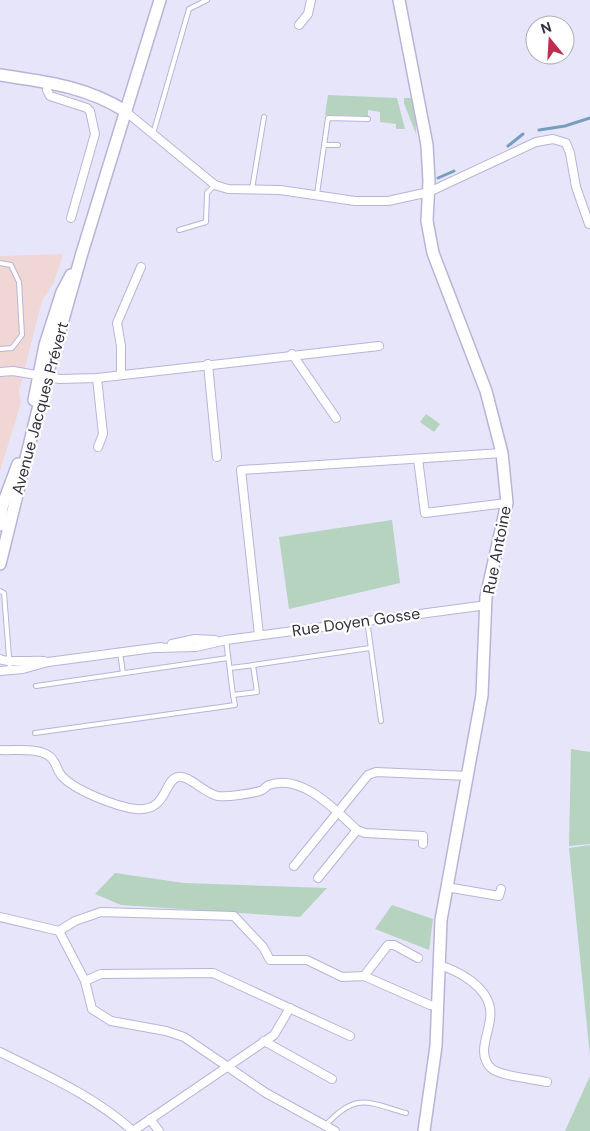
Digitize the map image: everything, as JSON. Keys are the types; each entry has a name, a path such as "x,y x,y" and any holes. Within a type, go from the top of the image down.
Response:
{"street":[{"name":"Avenue Jacques Prévert","path":"0,525 1,507 20,459 36,396 160,0"},
{"path":"299,25 308,14 311,0"},
{"name":"Rue Antoine","path":"399,0 427,145 428,221 433,253 486,391 502,454 507,503 486,597 482,695 446,888 440,947 436,1046 424,1131"},
{"path":"0,75 75,87 105,98 125,111 215,185 228,189 315,194 374,202 409,198 429,192 536,142 553,139 566,143 576,187 590,226"},
{"path":"48,83 47,90 50,96 87,108 95,128 71,218"},
{"path":"121,375 122,346 117,323 141,267"},
{"path":"0,372 13,371 60,379 97,378 292,354 379,346"},
{"path":"292,354 336,418"},
{"path":"208,364 218,457"},
{"name":"Avenue Jacques Prévert","path":"0,564 43,376"},
{"path":"97,378 103,434 98,447"},
{"path":"259,635 242,470 502,454"},
{"path":"418,459 425,513 507,503"},
{"path":"1,507 14,507"},
{"name":"Rue Doyen Gosse","path":"0,671 48,662 156,648 195,639 226,640 487,605"},
{"name":"Rue Doyen Gosse","path":"0,660 10,662 23,659 48,662"},
{"path":"0,750 40,752 48,755 60,774 68,782 109,803 136,809 148,809 157,804 174,779 179,776 186,777 208,794 220,796 261,791 269,785 290,783 305,788 357,830 365,833 423,836 423,844"},
{"path":"294,866 368,774 376,772 468,776"},
{"path":"318,878 357,830"},
{"path":"446,888 499,896 501,890"},
{"path":"60,932 75,920 102,912 234,916 263,948 270,960 308,960 342,977 364,976 430,1005 438,1006"},
{"path":"0,917 60,932 85,981 92,1008 111,1020 166,1031 184,1037 266,1093 335,1131"},
{"path":"364,976 388,945 394,945 418,958"},
{"path":"439,965 454,970 471,981 486,998 490,1008 490,1019 484,1054 491,1068 505,1075 547,1082"},
{"path":"85,981 101,974 213,973 350,1036"},
{"path":"0,1052 92,1100 115,1115 133,1131 274,1035 290,1008"},
{"path":"264,1042 332,1079"},
{"path":"150,1119 159,1131"}],"lane":[{"path":"153,134 189,9 207,0"},
{"path":"252,189 264,117"},
{"path":"315,194 328,118 368,119"},
{"path":"324,144 338,145"},
{"path":"180,230 206,222 207,193 215,185"},
{"path":"0,263 11,266 19,282 22,335 12,348 0,349"},
{"path":"0,591 4,593 10,670"},
{"path":"366,620 380,721"},
{"path":"35,733 235,705 226,640"},
{"path":"230,668 370,648"},
{"path":"120,652 123,673"},
{"path":"36,686 228,658"},
{"path":"234,695 257,692 253,665 255,665"},
{"path":"325,1126 339,1111 364,1101 406,1113"}],"shaded area":[{"path":"63,254 54,282 42,301 19,391 21,403 0,471 0,256"}],"green space":[{"path":"328,95 397,98 405,129 396,129 396,124 380,122 380,112 368,110 368,116 325,115"},
{"path":"404,98 415,98 416,134 404,103"},
{"path":"426,414 440,424 434,432 420,422"},
{"path":"392,520 400,583 289,609 279,537"},
{"path":"571,749 590,752 590,844 569,846"},
{"path":"590,845 590,1056 569,848"},
{"path":"115,873 184,883 327,888 300,917 121,905 95,894"},
{"path":"392,905 433,919 429,950 375,929"},
{"path":"590,1076 590,1131 565,1131"}],"waterway":[{"path":"539,130 565,126 590,118"},
{"path":"508,146 523,134"},
{"path":"438,178 454,171"}]}
